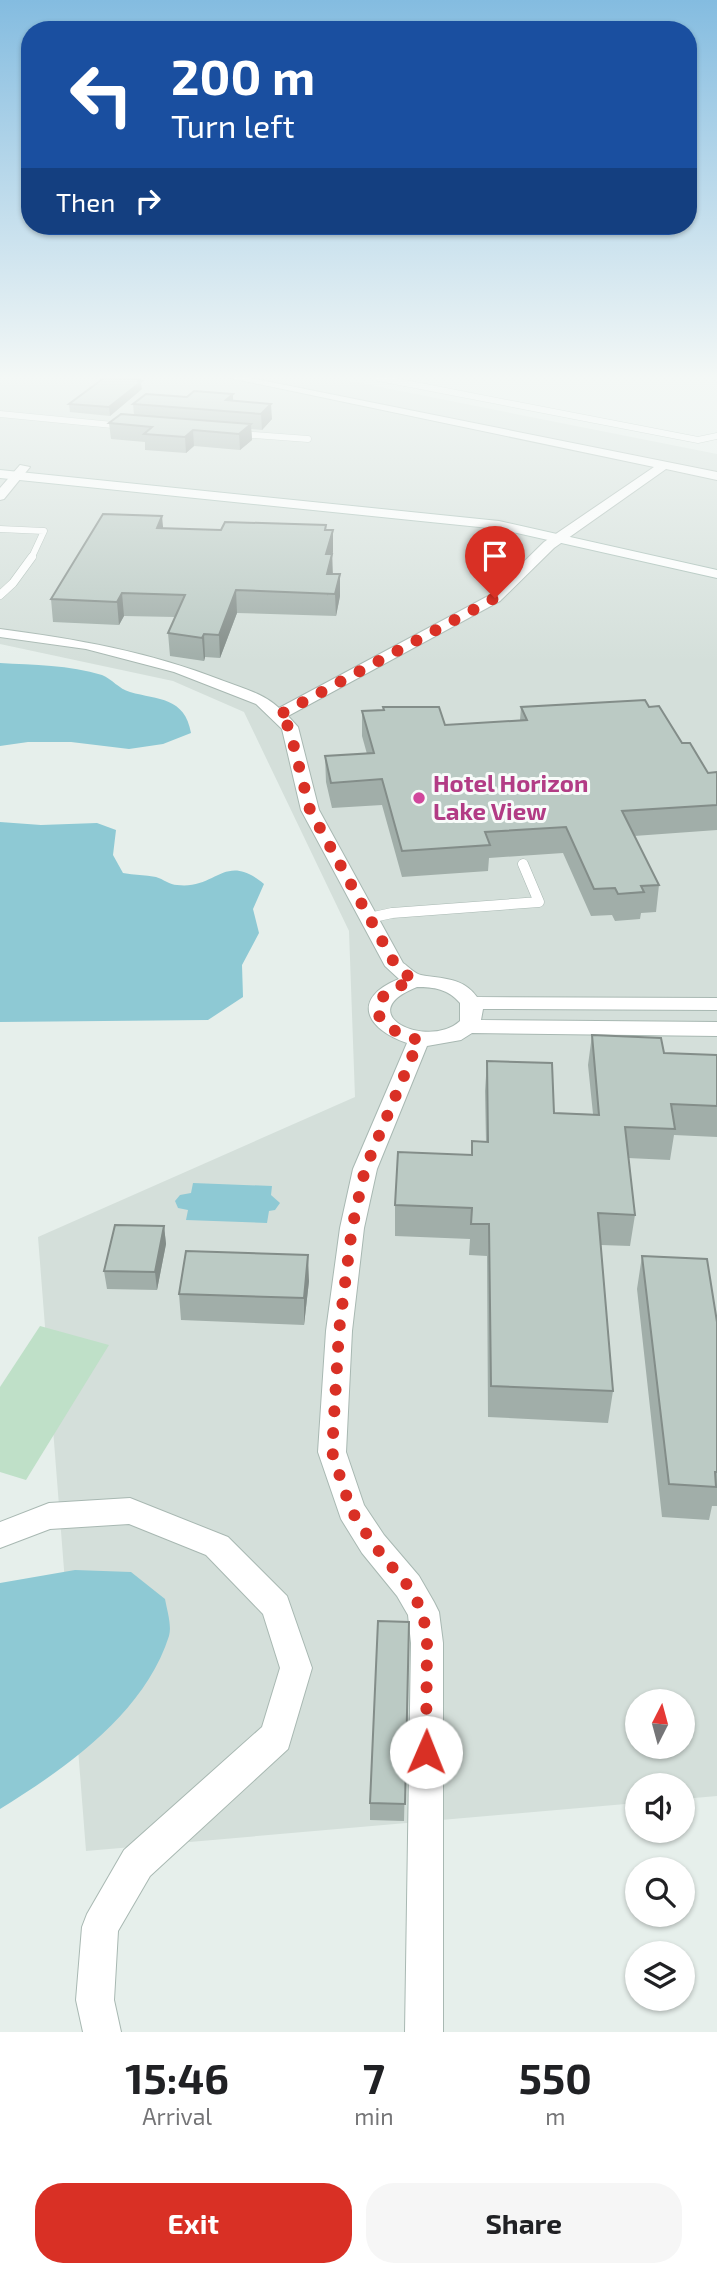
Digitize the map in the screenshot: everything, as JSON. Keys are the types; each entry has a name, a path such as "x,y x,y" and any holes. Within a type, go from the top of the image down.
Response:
{"street":[{"path":"0,496 19,473"},
{"path":"37,473 499,525 717,574"},
{"path":"42,473 424,504 505,514 717,561"},
{"path":"277,716 495,598 559,537 653,473"},
{"path":"0,633 87,645 179,669 262,701 289,727 310,810 396,966 414,981"},
{"path":"468,1026 474,1015 473,1003 464,993 450,985 414,981 397,986 385,994 378,1004 379,1016 394,1031 419,1040 447,1037 468,1026 717,1028"},
{"path":"473,1003 717,1004"},
{"path":"419,1040 365,1169 352,1228 339,1331 332,1452 351,1510 373,1544 408,1586 423,1612 427,1643 424,2032"},
{"path":"0,1535 49,1516 130,1511 217,1546 276,1606 296,1668 276,1737 137,1863 100,1927 95,2000 102,2032"}],"lane":[{"path":"0,529 44,531 33,553 7,590 0,595"},
{"path":"369,918 392,913 539,902 523,864"}],"shaded area":[{"path":"0,473 717,473 717,1796 695,1798 695,1773 625,1773 625,1804 86,1851 38,1237 355,1097 349,931 244,712 173,681 0,644"}],"green space":[{"path":"40,1326 109,1345 26,1480 0,1472 0,1387"}],"water":[{"path":"0,663 64,667 102,675 126,691 160,699 176,706 188,721 191,733 163,744 129,749 71,742 28,742 0,746"},
{"path":"0,822 41,825 97,823 116,830 113,855 123,873 156,877 174,885 191,885 229,871 250,875 264,884 253,909 259,933 242,965 243,997 208,1020 0,1022"},
{"path":"193,1183 272,1186 271,1195 280,1203 275,1210 269,1211 267,1223 186,1220 188,1210 178,1208 175,1201 180,1195 191,1193"},
{"path":"75,1570 131,1572 165,1599 170,1623 169,1636 157,1664 122,1714 76,1757 0,1809 0,1583"}],"building":[{"path":"103,514 162,516 157,528 221,530 225,522 326,525 325,530 333,530 326,554 332,554 327,574 340,574 335,594 236,590 219,635 204,634 202,638 168,633 185,595 122,593 117,602 51,599"},
{"path":"645,700 649,707 659,706 682,743 690,743 708,773 717,772 717,805 622,811 659,885 641,886 644,892 618,894 615,888 594,889 566,827 485,832 490,845 402,851 382,779 331,783 325,756 374,753 362,711 384,710 383,707 439,707 445,725 527,720 521,707"},
{"path":"592,1035 661,1038 664,1053 717,1055 717,1106 671,1104 675,1129 625,1127 635,1215 598,1213 613,1391 491,1386 489,1224 471,1224 472,1208 395,1205 398,1152 472,1155 472,1141 488,1142 487,1061 552,1063 554,1113 599,1115"},
{"path":"115,1225 164,1226 155,1272 104,1271"},
{"path":"186,1251 308,1255 304,1298 179,1294"},
{"path":"642,1256 707,1259 717,1322 716,1487 669,1484"},
{"path":"378,1621 409,1622 405,1804 370,1803"}],"place":[{"name":"Hotel Horizon Lake View","path":"419,798"}],"route":[{"path":"426,1752 427,1643 423,1612 408,1586 373,1544 351,1510 332,1452 339,1331 352,1228 365,1169 419,1040 401,1035 387,1027 379,1016 378,1004 385,994 397,986 414,981 396,966 310,810 289,727 277,716 495,598"}]}
